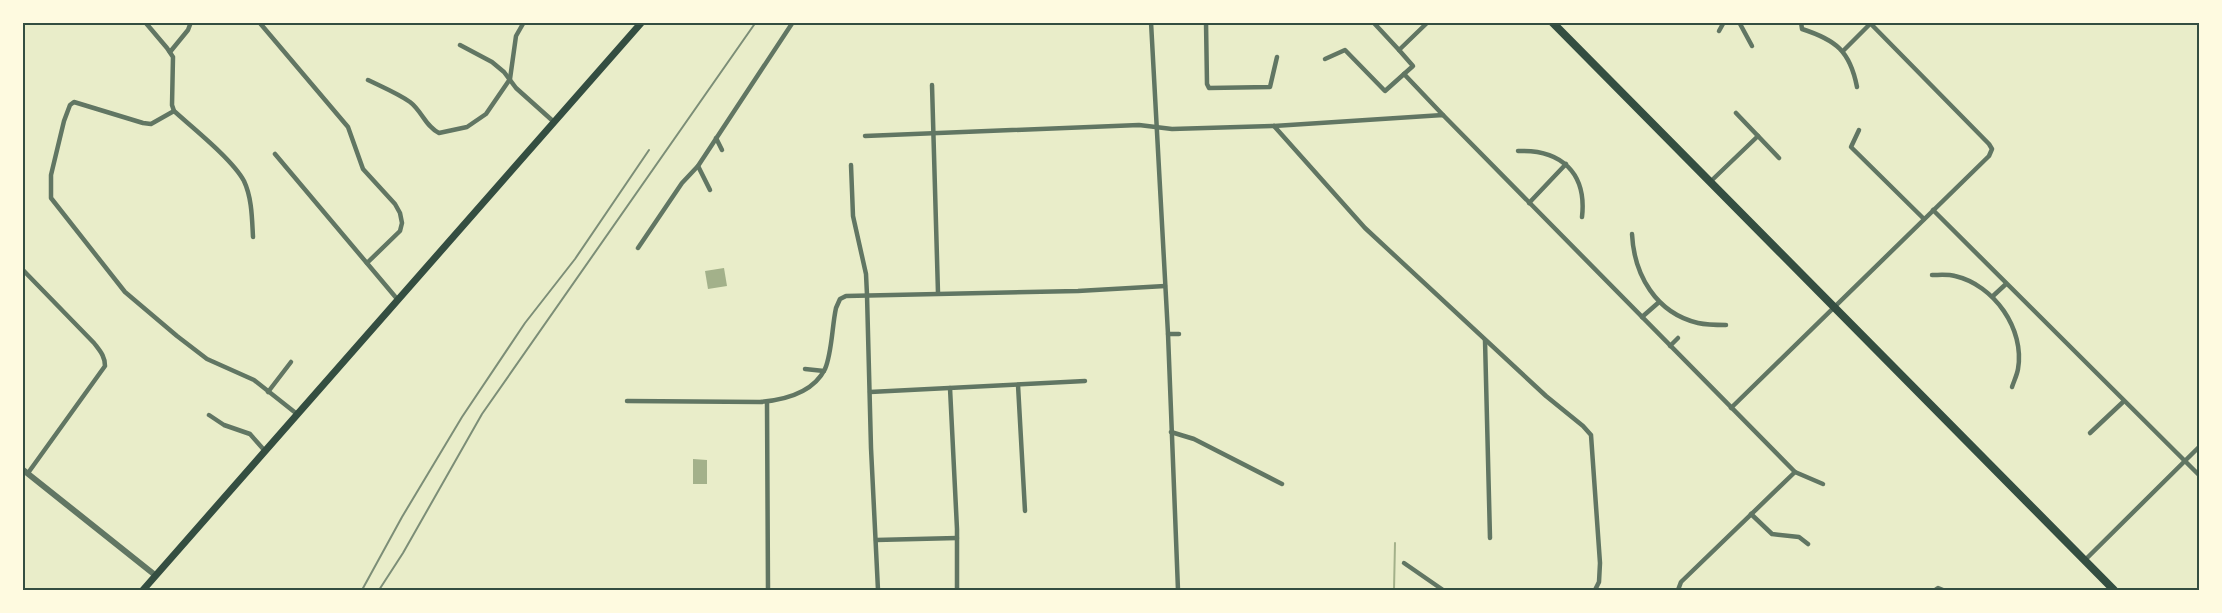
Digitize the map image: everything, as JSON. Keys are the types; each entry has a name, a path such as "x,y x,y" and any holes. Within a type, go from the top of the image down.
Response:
{"main road":[{"path":"143,591 642,22"},
{"path":"1552,22 2114,591"}],"street":[{"path":"145,22 172,57 174,111 207,140 245,183 251,206 254,237"},
{"path":"170,52 188,30 191,22"},
{"path":"259,22 348,127 363,169 395,204 400,213 402,223 400,231 367,263"},
{"path":"368,80 410,102 426,122 439,133 467,127 479,121 486,114 510,79 516,36 524,22"},
{"path":"638,248 681,183 698,166 793,22"},
{"path":"1151,22 1158,127 1179,591"},
{"path":"1206,22 1207,84 1209,88 1270,87 1277,57"},
{"path":"1325,58 1345,50 1385,91 1413,66 1372,22"},
{"path":"1399,50 1428,22"},
{"path":"1719,31 1724,22"},
{"path":"1739,22 1752,46"},
{"path":"1801,22 1802,29 1834,42 1843,51 1850,61 1857,87"},
{"path":"1731,408 1989,156 1992,149 1869,23 1843,51"},
{"path":"460,45 492,63 554,122"},
{"path":"1404,74 1795,472 1823,484"},
{"path":"932,85 938,293"},
{"path":"174,111 151,124 74,102 70,105 64,122 51,175 51,198 125,292 138,304 207,358 254,380 297,414"},
{"path":"1736,113 1779,158"},
{"path":"865,136 1139,125 1172,129 1274,126 1443,115"},
{"path":"1274,126 1365,228 1591,435 1600,563 1599,582 1595,591"},
{"path":"1859,130 1851,147 1924,219"},
{"path":"1710,182 1758,136"},
{"path":"716,138 722,150"},
{"path":"1518,151 1535,150 1553,155 1566,164 1575,174 1580,188 1583,198 1582,217"},
{"path":"275,154 398,300"},
{"path":"1529,202 1566,164"},
{"path":"851,165 853,216 866,274 878,591"},
{"path":"698,166 710,190"},
{"path":"1933,210 2199,476"},
{"path":"1632,234 1633,252 1638,269 1658,303 1677,316 1698,323 1726,325"},
{"path":"22,269 94,343 104,355 105,362 105,366 25,471 155,575"},
{"path":"1932,275 1955,276 1977,285 1993,296 2011,324 2017,344 2018,368 2012,387"},
{"path":"1993,296 2006,284"},
{"path":"627,401 767,402 780,401 798,394 811,386 824,371 834,316 840,299 846,296 1078,291 1165,286"},
{"path":"1642,317 1658,303"},
{"path":"1168,334 1179,334"},
{"path":"1670,346 1678,338"},
{"path":"1485,340 1490,538"},
{"path":"268,392 291,362"},
{"path":"805,369 824,371"},
{"path":"870,392 1085,381"},
{"path":"1018,385 1025,512"},
{"path":"950,388 957,538 957,591"},
{"path":"767,402 768,591"},
{"path":"2090,433 2123,402"},
{"path":"209,415 224,425 250,434 265,451"},
{"path":"1171,432 1194,439 1282,484"},
{"path":"2084,561 2199,446"},
{"path":"1678,591 1681,582 1795,472"},
{"path":"1751,514 1772,534 1799,537 1808,544"},
{"path":"876,540 957,538"},
{"path":"1404,563 1435,583 1443,591"},
{"path":"1935,591 1938,588 1943,591"}],"shaded area":[{"path":"724,268 727,286 708,289 705,271"},
{"path":"693,459 707,460 707,484 693,484"}],"waterway":[{"path":"1394,590 1395,543"}],"railway":[{"path":"379,590 403,553 482,414 756,22"},
{"path":"362,590 402,517 462,417 525,323 575,259 649,150"}]}
